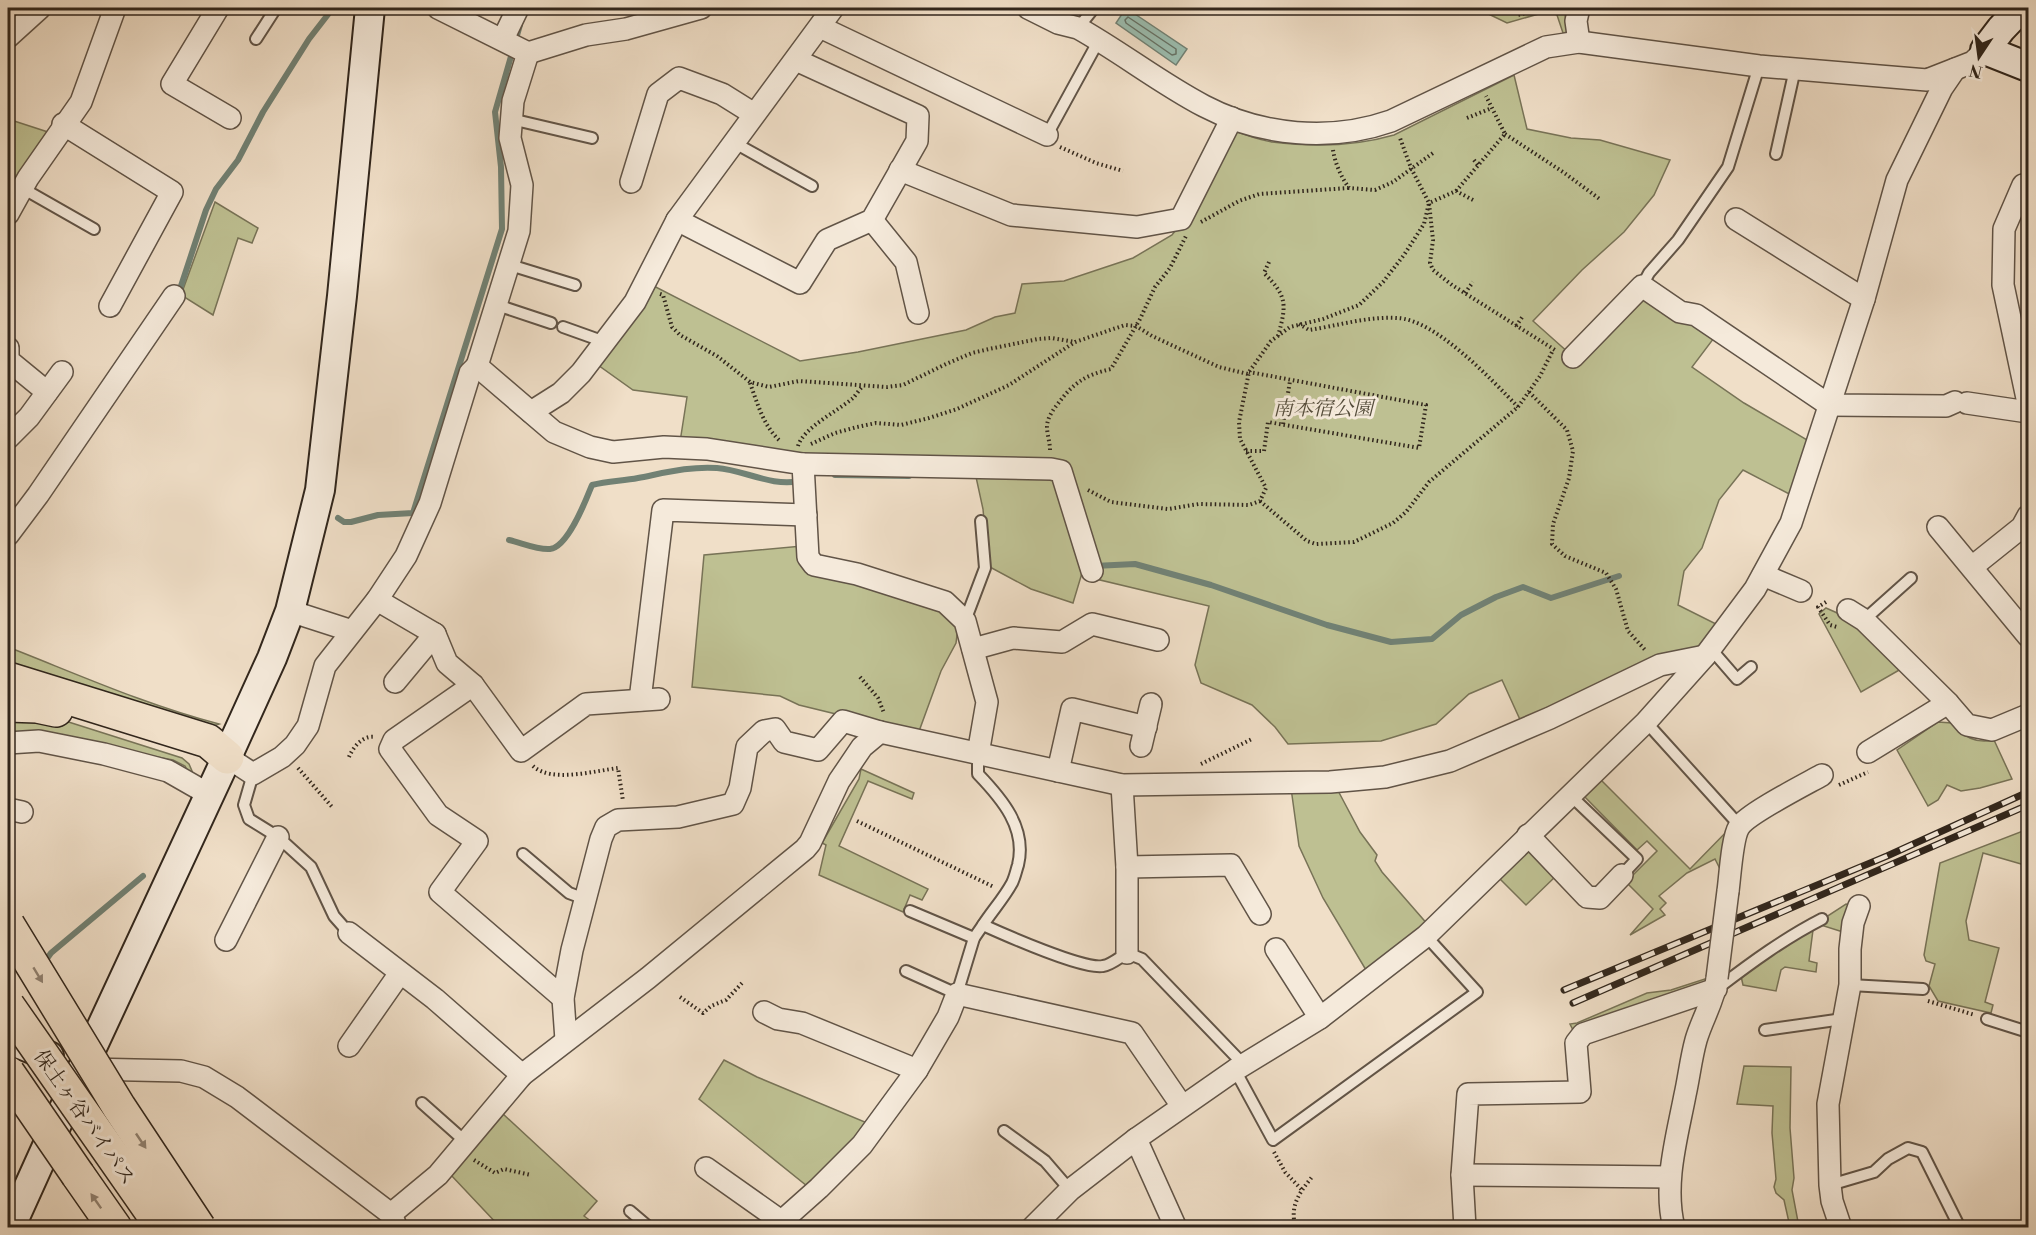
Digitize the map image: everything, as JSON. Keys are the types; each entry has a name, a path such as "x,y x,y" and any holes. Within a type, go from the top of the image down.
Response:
{"highway":[{"path":"8,679 208,741 240,765"},
{"path":"8,705 37,706 61,712 200,757 240,765"},
{"path":"8,925 119,1107 199,1227"},
{"name":"保土ヶ谷バイパス","path":"8,1006 163,1227"},
{"name":"保土ヶ谷バイパス","path":"8,1073 115,1227"},
{"path":"8,1089 78,1175"}],"street":[{"path":"8,37 40,8"},
{"path":"8,214 63,124 81,102 114,8"},
{"path":"218,8 172,84 230,118"},
{"path":"10,1227 81,1069 210,795 240,765 272,658 290,611 320,490 342,296 370,8"},
{"path":"438,8 516,46 626,29 696,8"},
{"path":"240,765 286,753 295,745 308,726 325,666 377,600 406,556 417,535 441,472 470,373 477,366 519,231 522,185 510,138 518,8"},
{"path":"531,412 561,393 581,373 635,302 677,220 833,8"},
{"path":"1029,8 1058,23 1078,28 1204,107 1270,130 1311,134 1371,128 1391,121 1546,47 1573,18 1759,66 1927,80 1973,62 2020,8"},
{"path":"820,27 1047,135"},
{"path":"1985,50 2028,67"},
{"path":"677,220 800,283 827,240 872,220 917,141 918,116 796,60"},
{"path":"1032,1227 1070,1190 1136,1139 1239,1068 1320,1018 1426,936 1646,722 1708,652 1755,589 1791,523 1864,299 1897,180 1942,88 1955,69"},
{"path":"631,182 658,94 679,78 722,94 754,114"},
{"path":"900,170 1011,215 1137,227 1186,223 1232,118"},
{"path":"63,124 172,192 110,306"},
{"path":"2028,187 2024,185 2004,229 2003,285 2028,404"},
{"path":"1736,219 1864,299"},
{"path":"872,220 906,262 918,313"},
{"path":"1563,353 1642,286 1680,312 1696,315 1829,405 1946,406 1961,402 2028,412"},
{"path":"8,536 174,296"},
{"path":"8,348 8,360 47,392"},
{"path":"477,366 554,432 590,447 613,452 664,447 958,466 1051,469 1055,465 1092,571"},
{"path":"8,438 28,417 62,372"},
{"path":"800,457 808,557 814,565 857,574 945,602 964,621 987,702 978,754"},
{"path":"377,600 435,634 447,663 473,685 521,751 586,704 649,699 663,510 806,515"},
{"path":"1972,567 2022,527 2028,516"},
{"path":"1938,527 2028,636"},
{"path":"1763,575 1811,595"},
{"path":"1842,609 1948,703 1967,724 1992,730 2028,715"},
{"path":"290,611 352,630"},
{"path":"973,649 1013,638 1062,642 1092,624 1158,640"},
{"path":"395,682 435,634"},
{"path":"566,1040 563,998 572,950 606,827 618,820 678,817 733,804 740,788 747,747 764,731 775,729 784,742 818,750 843,721 880,732 1122,785 1330,782 1385,777 1450,761 1550,718 1660,665 1708,652"},
{"path":"473,685 394,740 390,749 438,815 477,841 440,892 563,998"},
{"path":"1869,762 1948,703"},
{"path":"1058,771 1072,709 1144,737 1151,704"},
{"path":"8,1039 81,1069 181,1071 204,1077 237,1097 394,1221 464,1147 522,1075 648,978 805,849 839,781 862,747 880,732"},
{"path":"8,743 39,741 104,754 168,771 210,795"},
{"path":"1674,1227 1671,1216 1670,1177 1696,1041 1717,984 1736,837 1740,826 1757,812 1822,775"},
{"path":"1122,785 1127,867 1127,952"},
{"path":"1528,836 1587,897 1600,898 1622,875"},
{"path":"226,940 278,837"},
{"path":"1127,867 1231,864 1260,914"},
{"path":"1841,1227 1832,1201 1830,1185 1828,1104 1850,986 1850,949 1853,923 1859,906"},
{"path":"349,933 435,999 522,1075"},
{"path":"1276,949 1320,1018"},
{"path":"350,1046 400,973"},
{"path":"1465,1227 1462,1175 1468,1094 1580,1092 1576,1043 1583,1034 1717,984"},
{"path":"706,1168 777,1224 819,1188 862,1145 917,1070 948,1017 957,994 1132,1033 1182,1106"},
{"path":"764,1012 778,1019 802,1023 917,1070"},
{"path":"1136,1139 1176,1227"},
{"path":"1462,1175 1670,1177"}],"lane":[{"path":"256,39 276,8"},
{"path":"1078,28 1094,8"},
{"path":"1047,135 1099,40"},
{"path":"1642,286 1649,273 1678,240 1728,167 1759,66"},
{"path":"1776,154 1795,69"},
{"path":"511,119 592,138"},
{"path":"733,142 813,186"},
{"path":"22,188 94,229"},
{"path":"510,265 575,285"},
{"path":"497,305 550,322"},
{"path":"563,327 605,342"},
{"path":"964,621 985,567 981,521"},
{"path":"1842,609 1911,578"},
{"path":"1708,652 1737,679 1751,667"},
{"path":"1646,722 1740,826"},
{"path":"906,972 957,994 974,938 1013,881 1019,859 1018,834 1009,810 978,774 978,754"},
{"path":"240,765 244,805 249,819 278,837 311,867 334,916 349,933"},
{"path":"1570,795 1637,859 1622,875"},
{"path":"523,854 569,893 585,899"},
{"path":"910,911 974,938"},
{"path":"1717,984 1792,934 1822,919"},
{"path":"983,925 1043,950 1093,966 1103,966 1127,952 1142,959 1239,1068 1273,1140 1477,992 1426,936"},
{"path":"1850,986 1923,989"},
{"path":"1765,1030 1843,1019"},
{"path":"1988,1019 2028,1032"},
{"path":"422,1103 464,1147"},
{"path":"1004,1131 1046,1161 1070,1190"},
{"path":"1830,1185 1874,1172 1888,1159 1908,1148 1922,1152 1960,1227"},
{"path":"630,1211 650,1227"}],"path":[{"path":"1528,8 1518,15 1546,8"},
{"path":"1551,8 1573,18"},
{"path":"1478,79 1505,135 1563,172 1601,200"},
{"path":"1467,118 1492,108"},
{"path":"1260,501 1307,541 1316,544 1354,542 1393,523 1406,512 1429,482 1518,407 1563,353 1516,327 1434,270 1430,263 1433,240 1429,203 1391,121"},
{"path":"1333,133 1334,159 1349,188"},
{"path":"1047,135 1057,146 1123,171"},
{"path":"1429,203 1456,191 1505,135"},
{"path":"1429,203 1424,224 1404,255 1383,282 1359,305 1323,319 1299,324 1278,336 1271,341 1248,373 1239,422 1240,439 1266,488 1260,501 1249,506 1199,504 1168,509 1111,502 1084,488 1055,465 1047,426 1054,408 1070,387 1077,382 1096,372 1111,369 1155,287 1170,268 1186,223 1259,194 1349,188 1375,190 1393,182 1433,153"},
{"path":"1474,160 1478,165"},
{"path":"1456,191 1473,200"},
{"path":"1269,262 1264,273 1280,289 1283,299 1278,336"},
{"path":"1465,293 1473,282"},
{"path":"663,295 672,327 680,335 717,356 750,382 769,387 800,381 887,387 903,385 963,357 989,349 1038,339 1051,338 1075,342"},
{"path":"1516,327 1522,316"},
{"path":"1299,324 1309,330 1396,318 1421,323 1492,380 1518,407"},
{"path":"800,457 835,433 876,423 901,424 957,409 1009,386 1075,342 1125,325 1136,326 1219,367 1426,405 1419,448 1268,422 1264,451 1246,451"},
{"path":"1283,424 1290,381"},
{"path":"750,382 769,428 776,438 784,443"},
{"path":"800,457 800,441 853,398 863,386"},
{"path":"1529,392 1567,430 1573,451 1569,478 1553,524 1552,544 1565,556 1606,573 1616,589 1628,631 1652,657"},
{"path":"790,447 800,457"},
{"path":"1811,595 1842,609"},
{"path":"1830,625 1818,607 1842,609"},
{"path":"860,677 882,706 884,719 880,732"},
{"path":"349,757 363,738 371,736"},
{"path":"521,751 537,770 546,774 559,775 618,768 626,820"},
{"path":"286,753 333,808"},
{"path":"1850,780 1869,762"},
{"path":"857,822 1006,892"},
{"path":"680,997 703,1013 711,1006 726,1000 744,981"},
{"path":"1923,989 1923,999 1988,1019"},
{"path":"1273,1140 1272,1149 1285,1172 1302,1190"},
{"path":"464,1147 495,1173 504,1169 531,1175"},
{"path":"1296,1227 1294,1204 1312,1178"}],"green space":[{"path":"1476,8 1564,8 1568,32 1563,33 1557,15 1549,11 1507,23"},
{"name":"南本宿公園","path":"1514,75 1527,129 1571,138 1600,140 1670,160 1654,195 1624,232 1582,270 1533,321 1579,362 1641,298 1696,324 1714,338 1692,367 1744,403 1814,444 1793,496 1743,470 1719,500 1702,548 1684,571 1678,605 1722,627 1700,652 1522,724 1502,680 1469,694 1436,724 1381,741 1288,744 1275,727 1252,705 1201,683 1195,665 1209,606 1096,579 1061,463 814,457 680,442 687,397 633,390 598,365 648,283 800,361 858,352 966,330 995,317 1015,313 1022,284 1064,281 1133,258 1172,235 1182,222 1231,130 1267,141 1303,145 1379,139 1394,135"},
{"path":"8,119 54,134 14,195 8,192"},
{"path":"215,202 258,228 252,243 238,238 213,315 181,295"},
{"path":"1045,476 1053,480 1082,573 1073,603 1031,589 988,566 983,509 976,477"},
{"path":"802,546 802,562 941,610 958,627 956,643 941,671 918,734 799,705 780,696 692,687 704,555"},
{"path":"1826,608 1853,620 1901,669 1861,692 1819,614"},
{"path":"8,647 138,698 219,724 213,726 8,665"},
{"path":"8,715 56,718 182,758 189,764 195,778 191,777 185,766 173,760 41,735 8,737"},
{"path":"1938,722 1952,723 1966,736 1976,740 1994,740 2012,779 1961,791 1947,785 1938,800 1928,806 1897,750"},
{"path":"861,769 914,793 912,799 868,781 839,846 928,889 922,900 910,895 903,912 819,875 826,845 822,843 859,779"},
{"path":"1598,777 1690,869 1732,826 1726,881 1715,859 1687,873 1659,896 1666,903 1660,909 1665,915 1630,935 1653,909 1626,882 1657,851 1647,841 1637,850 1582,794"},
{"path":"1335,785 1360,832 1377,855 1375,861 1382,872 1429,926 1369,975 1323,898 1299,846 1291,788"},
{"path":"2028,829 2028,866 1983,853 1966,921 1969,940 1999,948 1985,1002 1993,1005 1991,1013 1938,1001 1929,986 1935,964 1926,961 1924,955 1940,863"},
{"path":"1526,843 1557,875 1526,905 1495,874"},
{"path":"1846,904 1849,905 1843,932 1821,925 1813,930 1809,961 1817,963 1816,972 1785,967 1781,970 1776,991 1743,985 1741,976 1763,958"},
{"path":"1714,976 1713,984 1573,1030 1570,1024 1647,993 1671,990"},
{"path":"724,1060 757,1077 872,1125 812,1190 699,1099"},
{"path":"1744,1066 1791,1067 1790,1128 1794,1178 1792,1190 1799,1227 1790,1227 1784,1200 1776,1193 1774,1187 1776,1179 1772,1133 1773,1106 1737,1104"},
{"path":"502,1113 597,1201 584,1216 599,1227 500,1227 450,1174"}],"water":[{"path":"1126,8 1187,49 1176,65 1116,23"}],"waterway":[{"path":"176,294 179,292 206,210 216,189 238,160 263,112 309,39 333,8"},
{"path":"338,518 344,522 351,522 378,515 413,513 502,229 501,167 495,112 520,25"},
{"path":"509,540 540,548 550,549 557,546 576,522 592,485 697,468 727,469 779,482 799,481"},
{"path":"835,475 909,476"},
{"path":"1094,566 1135,564 1211,585 1327,625 1391,642 1432,639 1461,615 1496,597 1523,587 1551,598 1619,576"},
{"path":"46,960 51,953 143,876"}],"railway":[{"path":"1564,990 1887,856 2028,792"},
{"path":"1573,1003 2028,805"}]}
